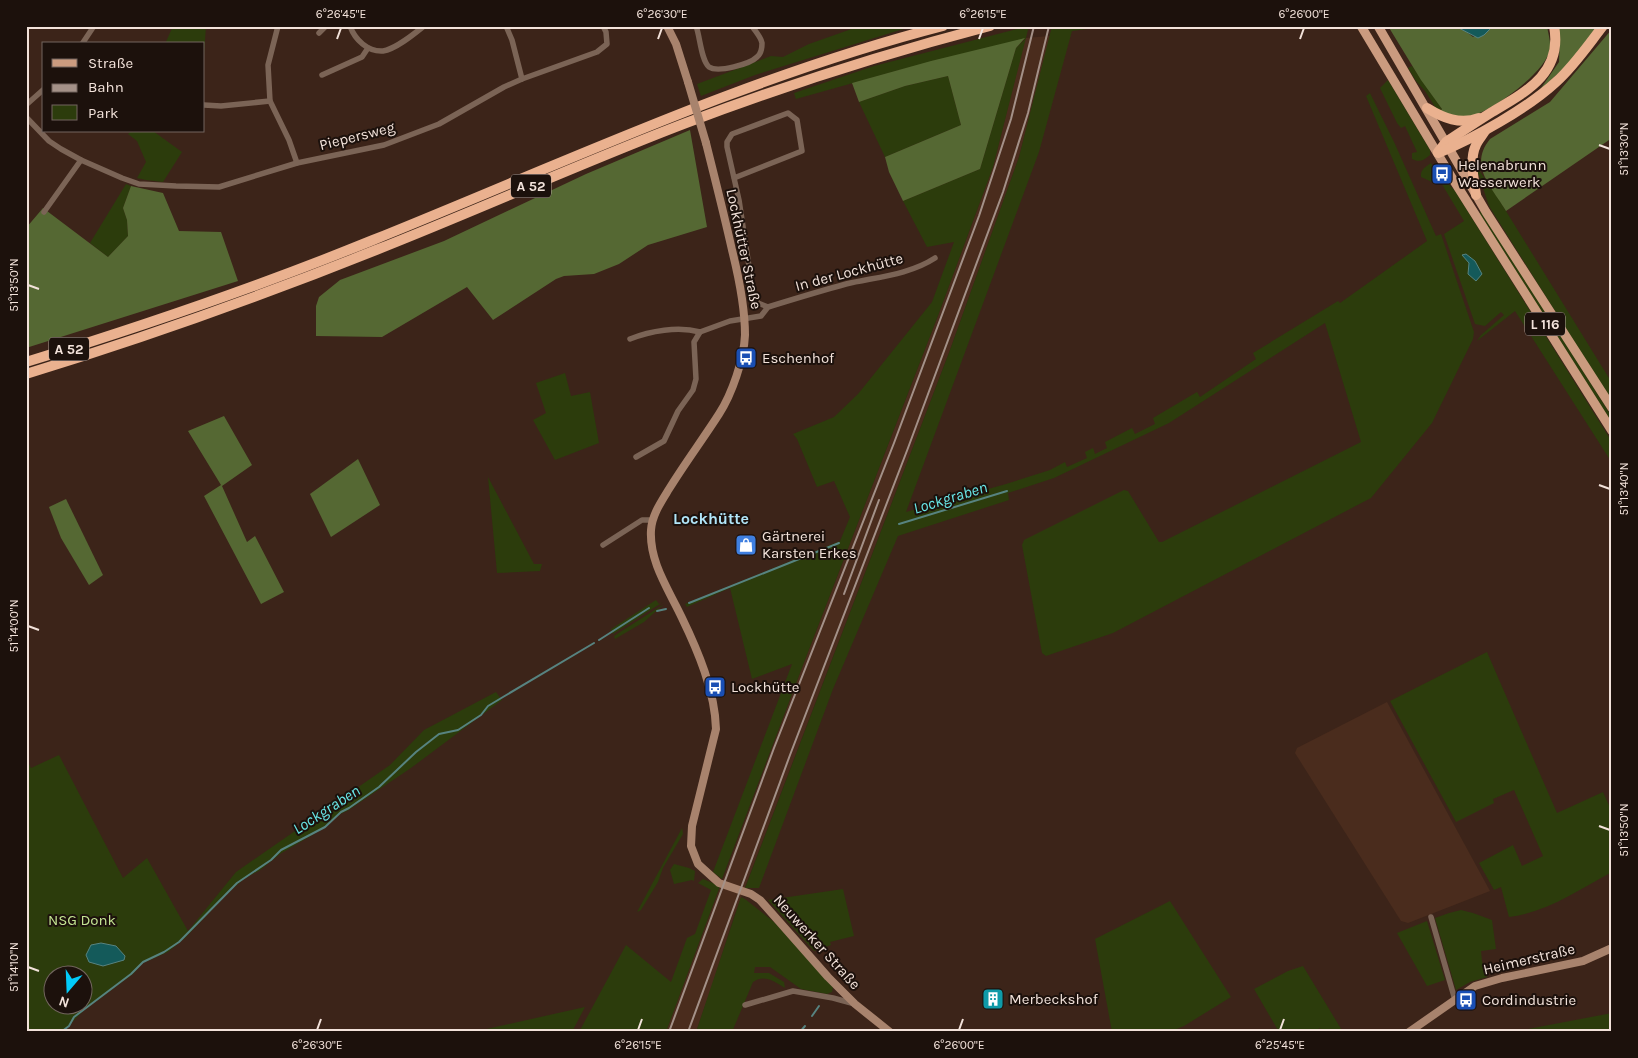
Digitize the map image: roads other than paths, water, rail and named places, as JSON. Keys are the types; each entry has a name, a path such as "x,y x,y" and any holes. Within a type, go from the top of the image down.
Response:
{"highway":[{"name":"A 52","path":"26,362 202,304 302,268 374,240 625,135 749,87 835,58 943,26"},
{"name":"A 52","path":"26,374 206,314 314,274 630,145 753,98 837,69 990,26"},
{"path":"1438,153 1487,116 1538,82 1548,70 1554,56 1556,46 1554,26"},
{"path":"1448,145 1492,126 1536,98 1558,81 1603,26"},
{"path":"1427,108 1442,117 1458,120 1473,120 1487,116"},
{"path":"1476,195 1473,167 1474,151 1479,140 1492,126"}],"main road":[{"name":"L 116","path":"1361,26 1478,218 1612,431"},
{"name":"L 116","path":"1378,26 1476,195 1612,408"}],"street":[{"path":"83,42 94,26"},
{"path":"278,26 268,64 270,100 289,140 297,163"},
{"path":"319,34 326,26"},
{"path":"350,26 359,42 368,48 383,51 403,42 424,26"},
{"path":"506,26 512,40 522,79"},
{"name":"Piepersweg","path":"26,117 49,141 81,160 122,178 139,184 219,187 297,163 384,145 439,124 504,87 597,52 608,44 603,26"},
{"name":"Lockhütter Straße","path":"667,26 676,44 706,143 739,278 744,318 745,338 726,403 687,460 659,505 652,520 651,544 654,560 697,652 709,689 716,720"},
{"path":"698,27 705,62 717,70 729,68 757,58 761,51 762,41 752,26"},
{"path":"322,75 362,57 368,48"},
{"path":"26,105 42,90"},
{"path":"205,106 270,100"},
{"path":"734,178 802,151 797,120 788,113 732,134 727,142 727,147 734,178 741,209 753,293 758,304 768,307"},
{"path":"44,212 81,160"},
{"name":"In der Lockhütte","path":"700,332 730,321 761,316 768,307 847,284 893,274 935,258"},
{"path":"630,339 638,335 674,330 690,329 700,332 694,342 696,379 693,390 678,411 664,441 636,457"},
{"path":"603,544 642,520 652,520"},
{"name":"Neuwerker Straße","path":"716,720 716,729 692,826 692,846 698,864 719,883 751,894 760,900 828,977 855,1004 890,1032"},
{"path":"1431,917 1455,1000"},
{"name":"Heimerstraße","path":"1409,1032 1475,986 1502,978 1583,961 1612,948"},
{"name":"Neuwerker Straße","path":"745,1005 793,991 855,1004"}],"water":[{"path":"1455,26 1491,26 1491,28 1478,38"},
{"path":"1466,254 1475,261 1482,274 1476,281 1468,274 1469,263 1462,255"},
{"path":"101,943 116,946 125,956 124,960 103,966 89,962 86,955 91,945"}],"waterway":[{"name":"Lockgraben","path":"899,524 1007,491"},
{"name":"Lockgraben","path":"689,603 839,543"},
{"name":"Lockgraben","path":"599,640 649,608"},
{"name":"Lockgraben","path":"657,611 666,609"},
{"name":"Lockgraben","path":"61,1032 69,1026 74,1017 131,974 143,962 179,942 237,883 271,860 281,850 325,827 341,812 379,787 416,752 439,734 458,730 481,715 488,706 594,643"},
{"path":"812,1016 819,1006"},
{"path":"800,1032 805,1026"}],"railway":[{"path":"669,1032 774,748 894,443 979,216 1011,119 1034,26"},
{"path":"688,1032 790,755 908,448 1003,192 1028,113 1049,26"},
{"path":"844,594 879,500"}],"place":[{"name":"Helenabrunn Wasserwerk","path":"1442,174"},
{"name":"Eschenhof","path":"746,358"},
{"name":"Gärtnerei Karsten Erkes","path":"746,545"},
{"name":"Lockhütte","path":"715,687"},
{"name":"Merbeckshof","path":"993,999"},
{"name":"Cordindustrie","path":"1466,1000"}],"district":[{"name":"Lockhütte","path":"711,518"}],"park label":[{"name":"NSG Donk","path":"82,920"}]}
